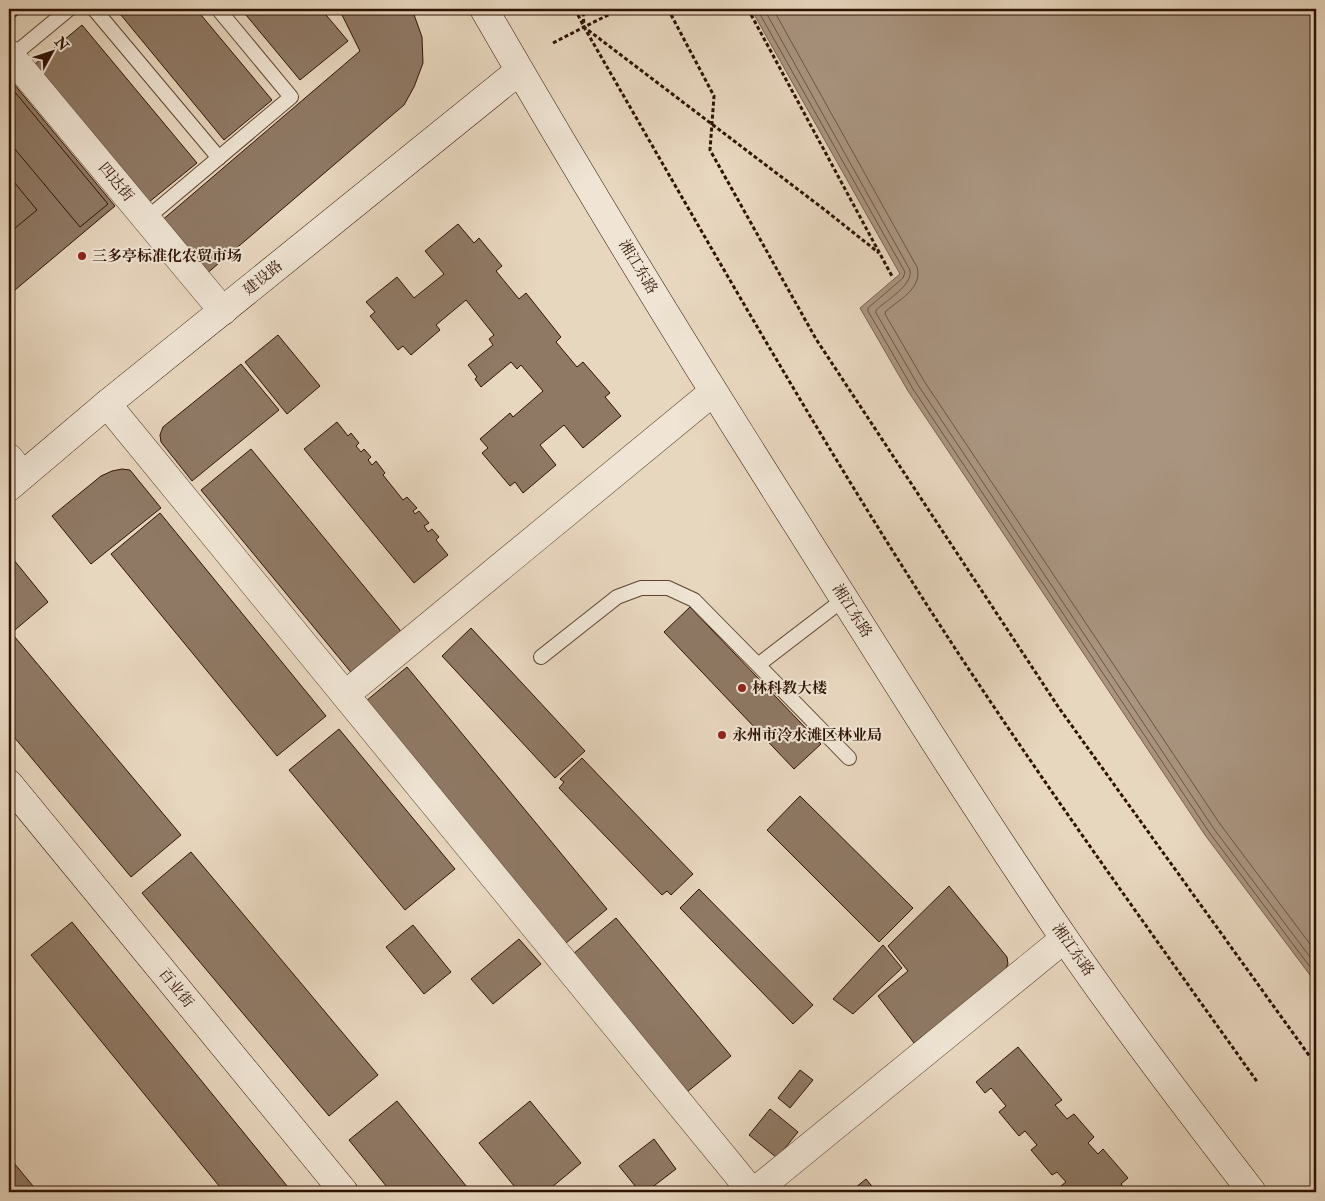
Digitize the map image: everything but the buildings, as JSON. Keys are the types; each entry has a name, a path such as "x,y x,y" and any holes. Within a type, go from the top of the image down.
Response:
{"street":[{"name":"湘江东路","path":"484,9 519,71 713,392 968,795 1064,939 1176,1093 1252,1192"},
{"name":"四达街","path":"10,56 223,311"},
{"name":"建设路","path":"14,473 107,404 519,71"},
{"path":"346,695 713,392"},
{"path":"107,404 753,1192 1064,939"},
{"name":"百业街","path":"9,784 344,1192"}],"lane":[{"path":"10,56 69,9"},
{"path":"94,9 219,158"},
{"path":"146,219 292,97 218,9"},
{"path":"541,657 618,597 641,588 668,588 694,600 849,758"},
{"path":"758,665 844,599"}],"path":[{"path":"576,9 584,27 761,335 918,591 1064,809 1258,1083"},
{"path":"583,9 584,27 826,210 879,253"},
{"path":"552,43 620,9"},
{"path":"668,9 714,96 710,150 816,339 1059,708 1316,1065"},
{"path":"748,9 893,278"}],"water":[{"path":"751,9 1316,9 1316,983 1205,835 908,391 860,308 900,274"}],"place":[{"name":"三多亭标准化农贸市场","path":"82,256"},
{"name":"林科教大楼","path":"742,688"},
{"name":"永州市冷水滩区林业局","path":"722,735"}]}
